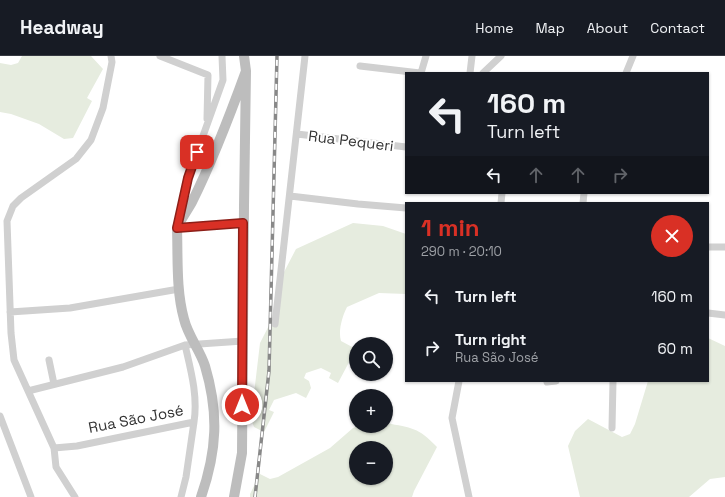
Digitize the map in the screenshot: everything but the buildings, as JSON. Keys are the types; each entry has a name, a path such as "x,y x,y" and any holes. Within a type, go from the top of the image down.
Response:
{"main road":[{"path":"234,497 242,453 243,223 246,70 244,56"},
{"path":"200,497 212,458 215,433 212,401 205,366 184,320 179,289 177,228 195,196 228,120 246,70"}],"street":[{"path":"76,497 56,467 54,448 14,360 10,312 7,221 12,206 76,159 91,140 103,108 112,62 111,56"},
{"path":"160,56 208,75 206,125"},
{"path":"222,56 223,80 188,178 177,228 243,223"},
{"path":"275,324 305,56"},
{"path":"421,72 426,56"},
{"path":"470,72 472,56"},
{"path":"484,72 501,56"},
{"path":"626,72 633,56"},
{"path":"360,66 412,72"},
{"name":"Rua Pequeri","path":"297,134 405,147"},
{"path":"290,196 405,208"},
{"path":"709,247 725,248"},
{"path":"10,312 70,308 179,289"},
{"path":"709,314 725,315"},
{"path":"28,391 123,367 185,345 243,341"},
{"name":"Rua São José","path":"54,448 77,446 194,422 195,411 193,382 185,345"},
{"path":"49,360 54,384"},
{"path":"459,382 452,418 469,497"},
{"path":"612,428 614,382"},
{"path":"0,416 31,497"},
{"path":"181,497 186,477 194,422"}],"shaded area":[{"path":"22,56 91,56 103,69 87,98 92,101 73,138 64,139 39,124 11,114 0,112 0,63 11,65 18,63"},
{"path":"353,223 383,226 405,234 405,294 379,293 347,307 341,324 340,337 341,341 349,345 349,362 338,383 329,378 331,373 321,368 306,373 304,378 309,381 311,388 306,398 296,393 274,400 269,410 274,412 264,432 254,427 251,419 260,343 280,304 283,274 296,249"},
{"path":"709,338 725,346 725,477 710,479 689,497 580,497 568,446 575,431 588,419 622,437 630,434 635,424 648,382 709,382"},
{"path":"393,424 414,429 425,436 437,447 412,497 250,497 260,474 270,479 278,477 330,448 349,431 349,433 393,433"}],"railway":[{"path":"255,497 269,371 277,56"}],"route":[{"path":"197,152 188,178 177,228 243,223 242,405"}]}
